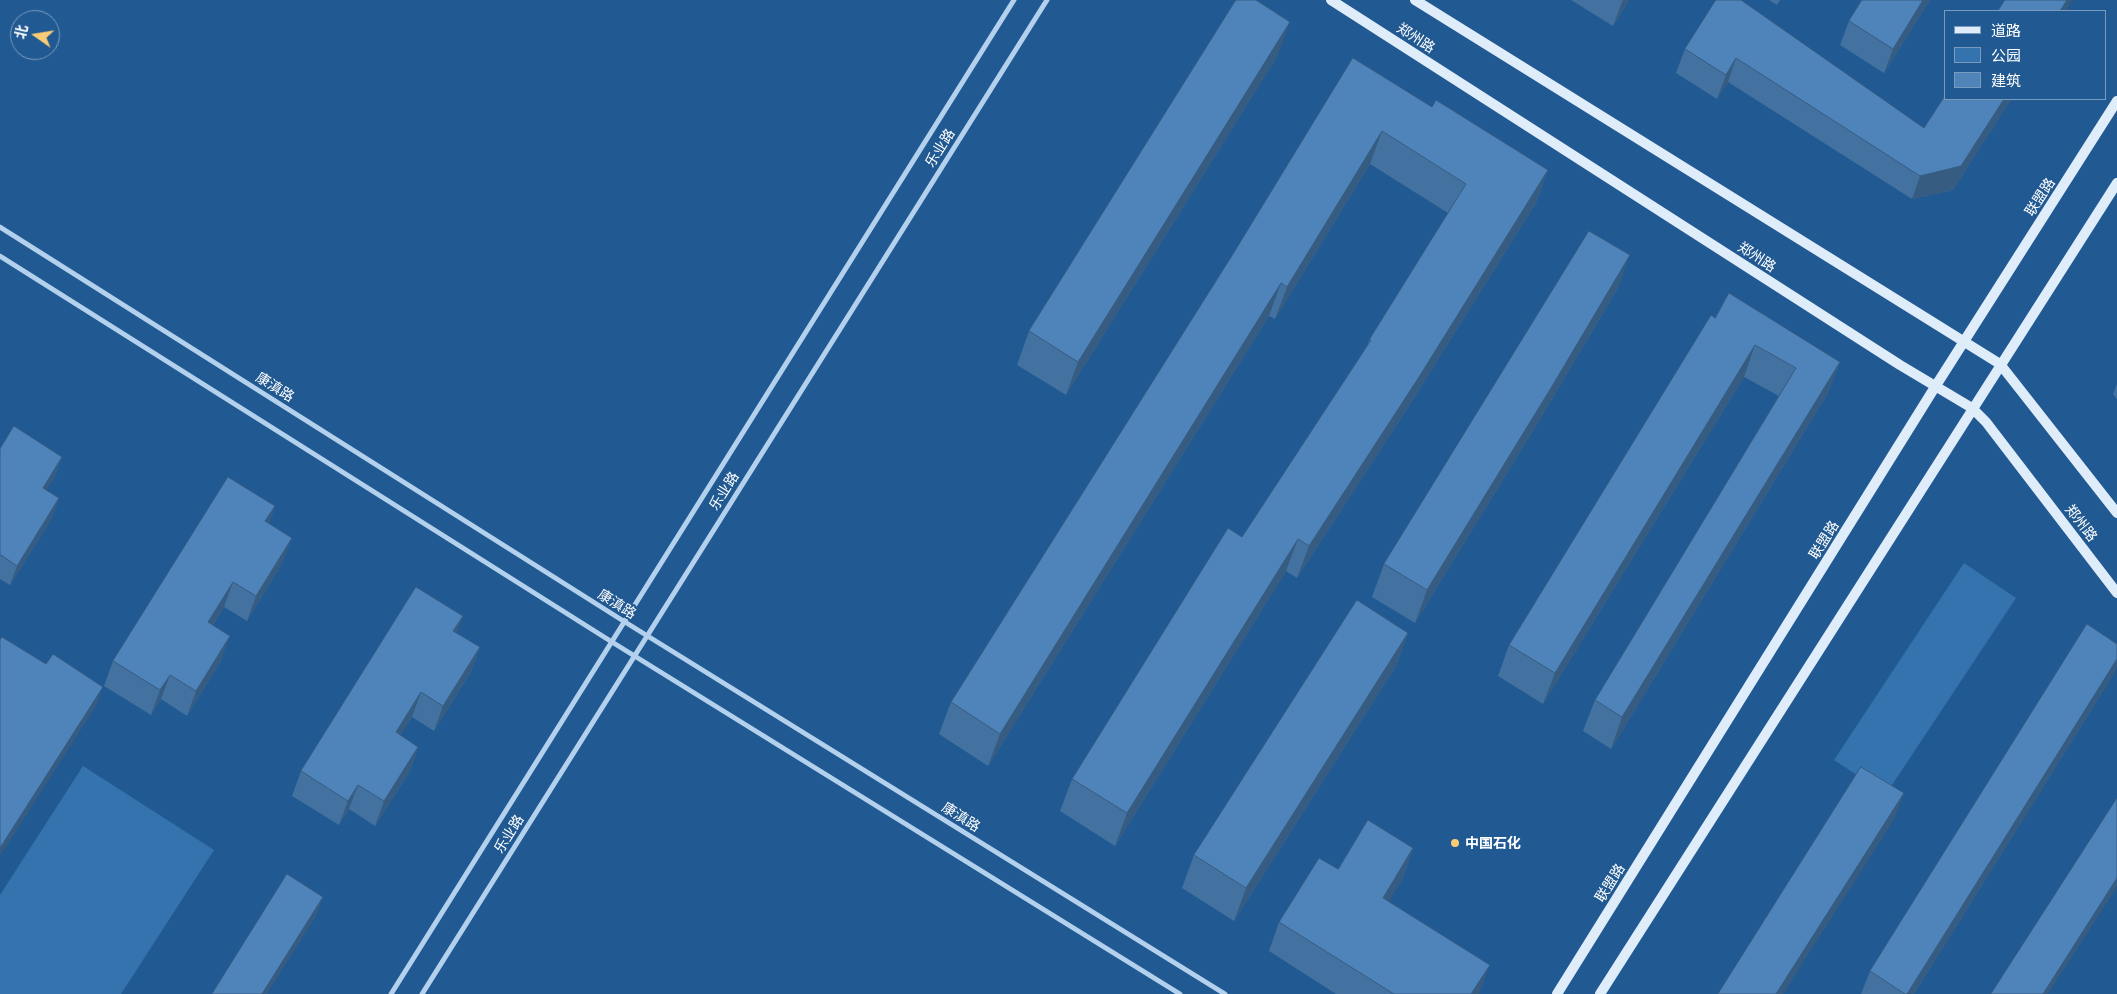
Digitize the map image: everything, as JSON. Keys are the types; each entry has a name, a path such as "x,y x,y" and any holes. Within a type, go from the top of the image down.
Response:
{"main road":[{"name":"郑州路","path":"1331,0 1935,387 1972,408 1986,422 2117,593"},
{"path":"1415,0 2000,364 2117,513"},
{"name":"联盟路","path":"1557,994 1935,387 2117,101"},
{"path":"1600,994 2117,183"}],"street":[{"name":"乐业路","path":"391,994 1014,0"},
{"name":"乐业路","path":"422,994 1047,0"},
{"name":"康滇路","path":"0,227 625,622 1225,994"},
{"path":"0,256 634,656 1180,994"}],"green space":[{"path":"1964,563 2016,598 1886,794 1834,760"},
{"path":"83,766 214,850 121,994 0,994 0,895"}],"building":[{"path":"1236,0 1256,0 1290,22 1078,362 1029,331"},
{"path":"1716,0 1741,0 1924,128 1944,97 1944,100 2003,100 1961,166 1920,176 1736,58 1726,75 1685,49"},
{"path":"1862,0 1923,0 1893,49 1849,21"},
{"path":"2005,0 2067,0 2061,10 1999,10"},
{"path":"1353,58 1432,107 1436,100 1548,170 1419,377 1309,546 1298,539 1127,813 1072,779 1228,528 1242,537 1371,340 1369,340 1466,184 1382,131 1287,287 1281,283 1000,734 951,702 1233,254"},
{"path":"1589,231 1630,255 1427,590 1384,564"},
{"path":"1729,293 1840,362 1622,717 1595,700 1796,368 1755,345 1555,673 1509,645 1711,315 1715,318"},
{"path":"14,426 62,457 43,488 59,498 17,566 0,556 0,449"},
{"path":"228,477 275,506 265,521 292,538 256,596 233,582 208,622 230,636 196,691 170,675 160,690 113,661"},
{"path":"416,587 463,616 453,631 480,647 443,706 421,692 396,732 418,747 384,801 358,785 348,801 301,771"},
{"path":"1357,600 1408,633 1246,888 1194,855"},
{"path":"2087,624 2117,644 2117,659 1907,994 1905,994 1870,971"},
{"path":"2,637 46,664 53,654 103,687 0,848 0,640"},
{"path":"1861,767 1904,793 1776,994 1718,994"},
{"path":"2117,798 2117,878 2043,994 1991,994"},
{"path":"1368,820 1413,848 1383,898 1490,965 1471,994 1394,994 1279,922 1319,858 1338,869"},
{"path":"287,874 323,897 262,994 212,994"}],"place":[{"name":"中国石化","path":"1455,843"}]}
